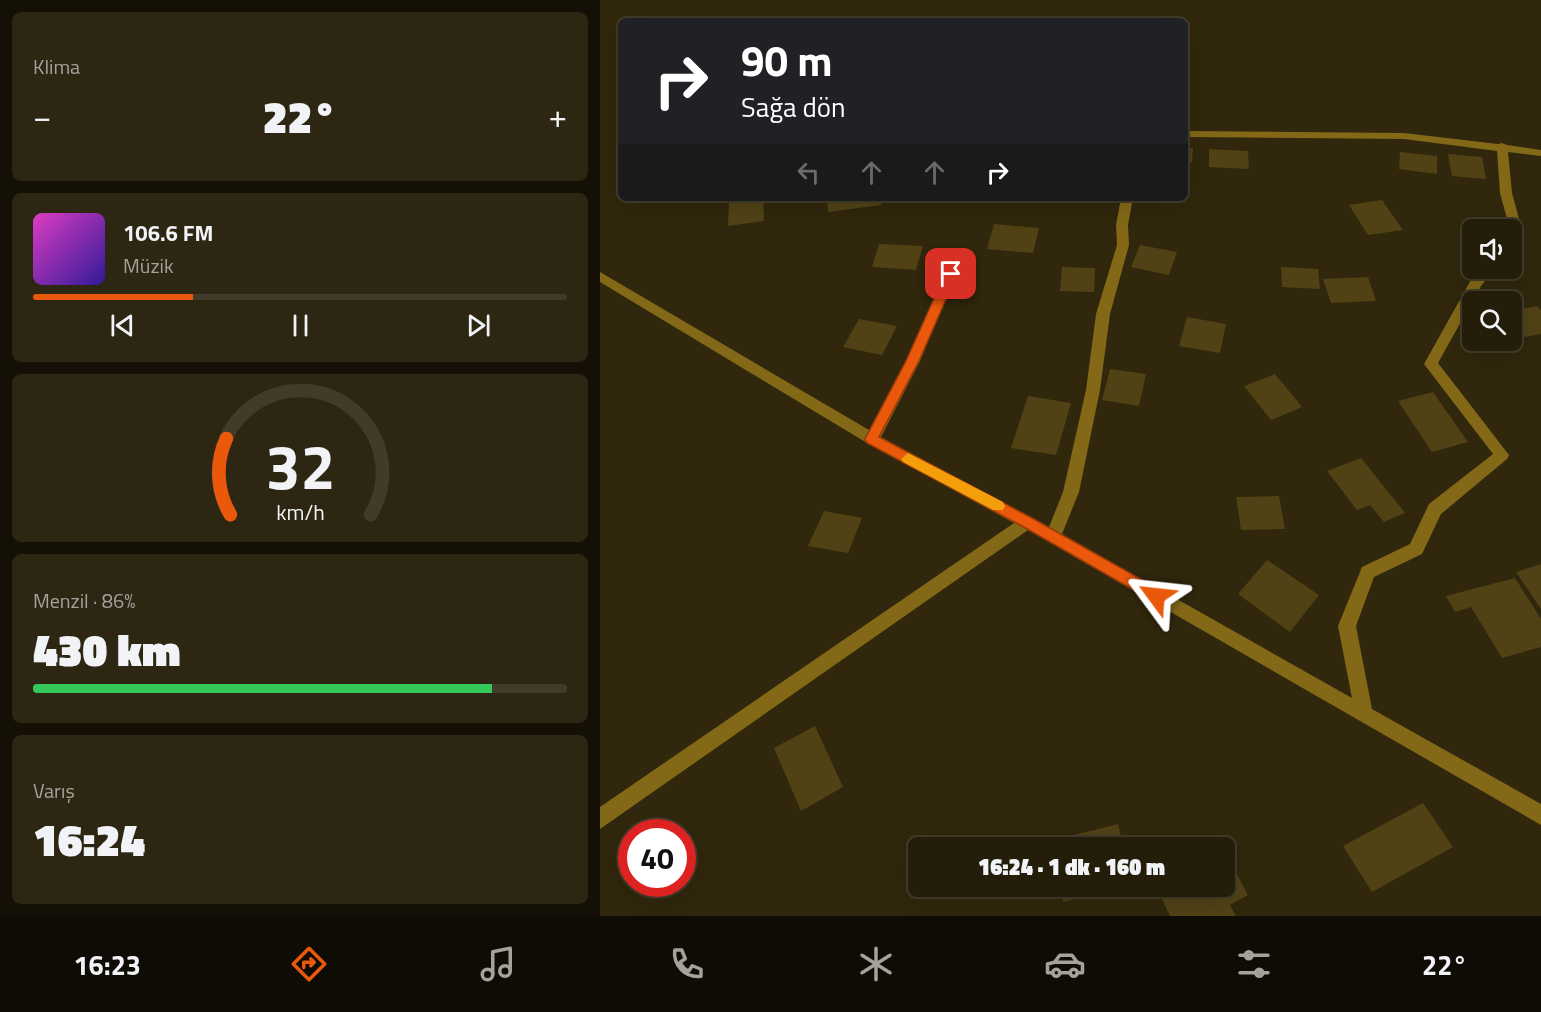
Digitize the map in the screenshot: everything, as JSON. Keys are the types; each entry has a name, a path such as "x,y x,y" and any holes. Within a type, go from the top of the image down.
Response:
{"street":[{"path":"1188,134 1404,136 1502,146 1541,153"},
{"path":"1502,146 1506,193 1513,219"},
{"path":"1053,536 1071,492 1093,390 1103,314 1124,245 1122,225 1126,201"},
{"path":"872,439 913,361 960,252"},
{"path":"600,276 872,439 1053,536 1541,815"},
{"path":"1364,714 1347,626 1368,572 1416,549 1435,509 1502,454 1431,364 1479,279"},
{"path":"600,819 1027,522"}],"building":[{"path":"1188,148 1193,148 1192,162 1188,162"},
{"path":"1209,149 1248,151 1249,169 1209,167"},
{"path":"1400,152 1437,156 1437,174 1399,169"},
{"path":"1448,154 1482,157 1486,179 1452,176"},
{"path":"1382,200 1403,230 1368,235 1349,205"},
{"path":"729,201 763,201 764,221 728,226"},
{"path":"827,201 880,201 881,205 828,212"},
{"path":"994,224 1039,228 1033,253 987,249"},
{"path":"879,244 923,246 916,270 872,267"},
{"path":"1140,245 1177,252 1169,275 1131,267"},
{"path":"1062,267 1095,268 1094,292 1060,291"},
{"path":"1281,267 1318,269 1320,289 1282,287"},
{"path":"1368,277 1376,301 1331,303 1323,279"},
{"path":"1537,306 1541,310 1541,334 1522,337 1522,309"},
{"path":"1187,317 1226,324 1220,353 1179,346"},
{"path":"859,319 897,326 882,355 843,347"},
{"path":"1110,369 1146,374 1139,406 1102,400"},
{"path":"1275,374 1302,407 1271,420 1244,386"},
{"path":"1433,392 1468,442 1432,452 1398,401"},
{"path":"1028,396 1071,403 1056,455 1011,448"},
{"path":"1361,458 1405,513 1384,522 1370,505 1357,510 1327,471"},
{"path":"1279,496 1285,529 1241,530 1236,497"},
{"path":"824,511 862,518 848,553 808,546"},
{"path":"1267,560 1319,595 1290,632 1238,594"},
{"path":"1541,564 1541,609 1516,572"},
{"path":"1515,578 1541,619 1541,647 1502,658 1471,607 1455,612 1446,596"},
{"path":"815,726 843,787 801,811 774,748"},
{"path":"1423,803 1453,847 1372,892 1343,846"},
{"path":"1118,824 1121,837 1066,837"},
{"path":"1235,871 1248,895 1230,905 1236,916 1170,916 1162,899 1166,897 1235,897"},
{"path":"1062,897 1081,897 1063,902"}],"slow traffic":[{"path":"908,459 998,506"}],"route":[{"path":"951,274 913,361 872,439 1027,522 1156,596"}]}
